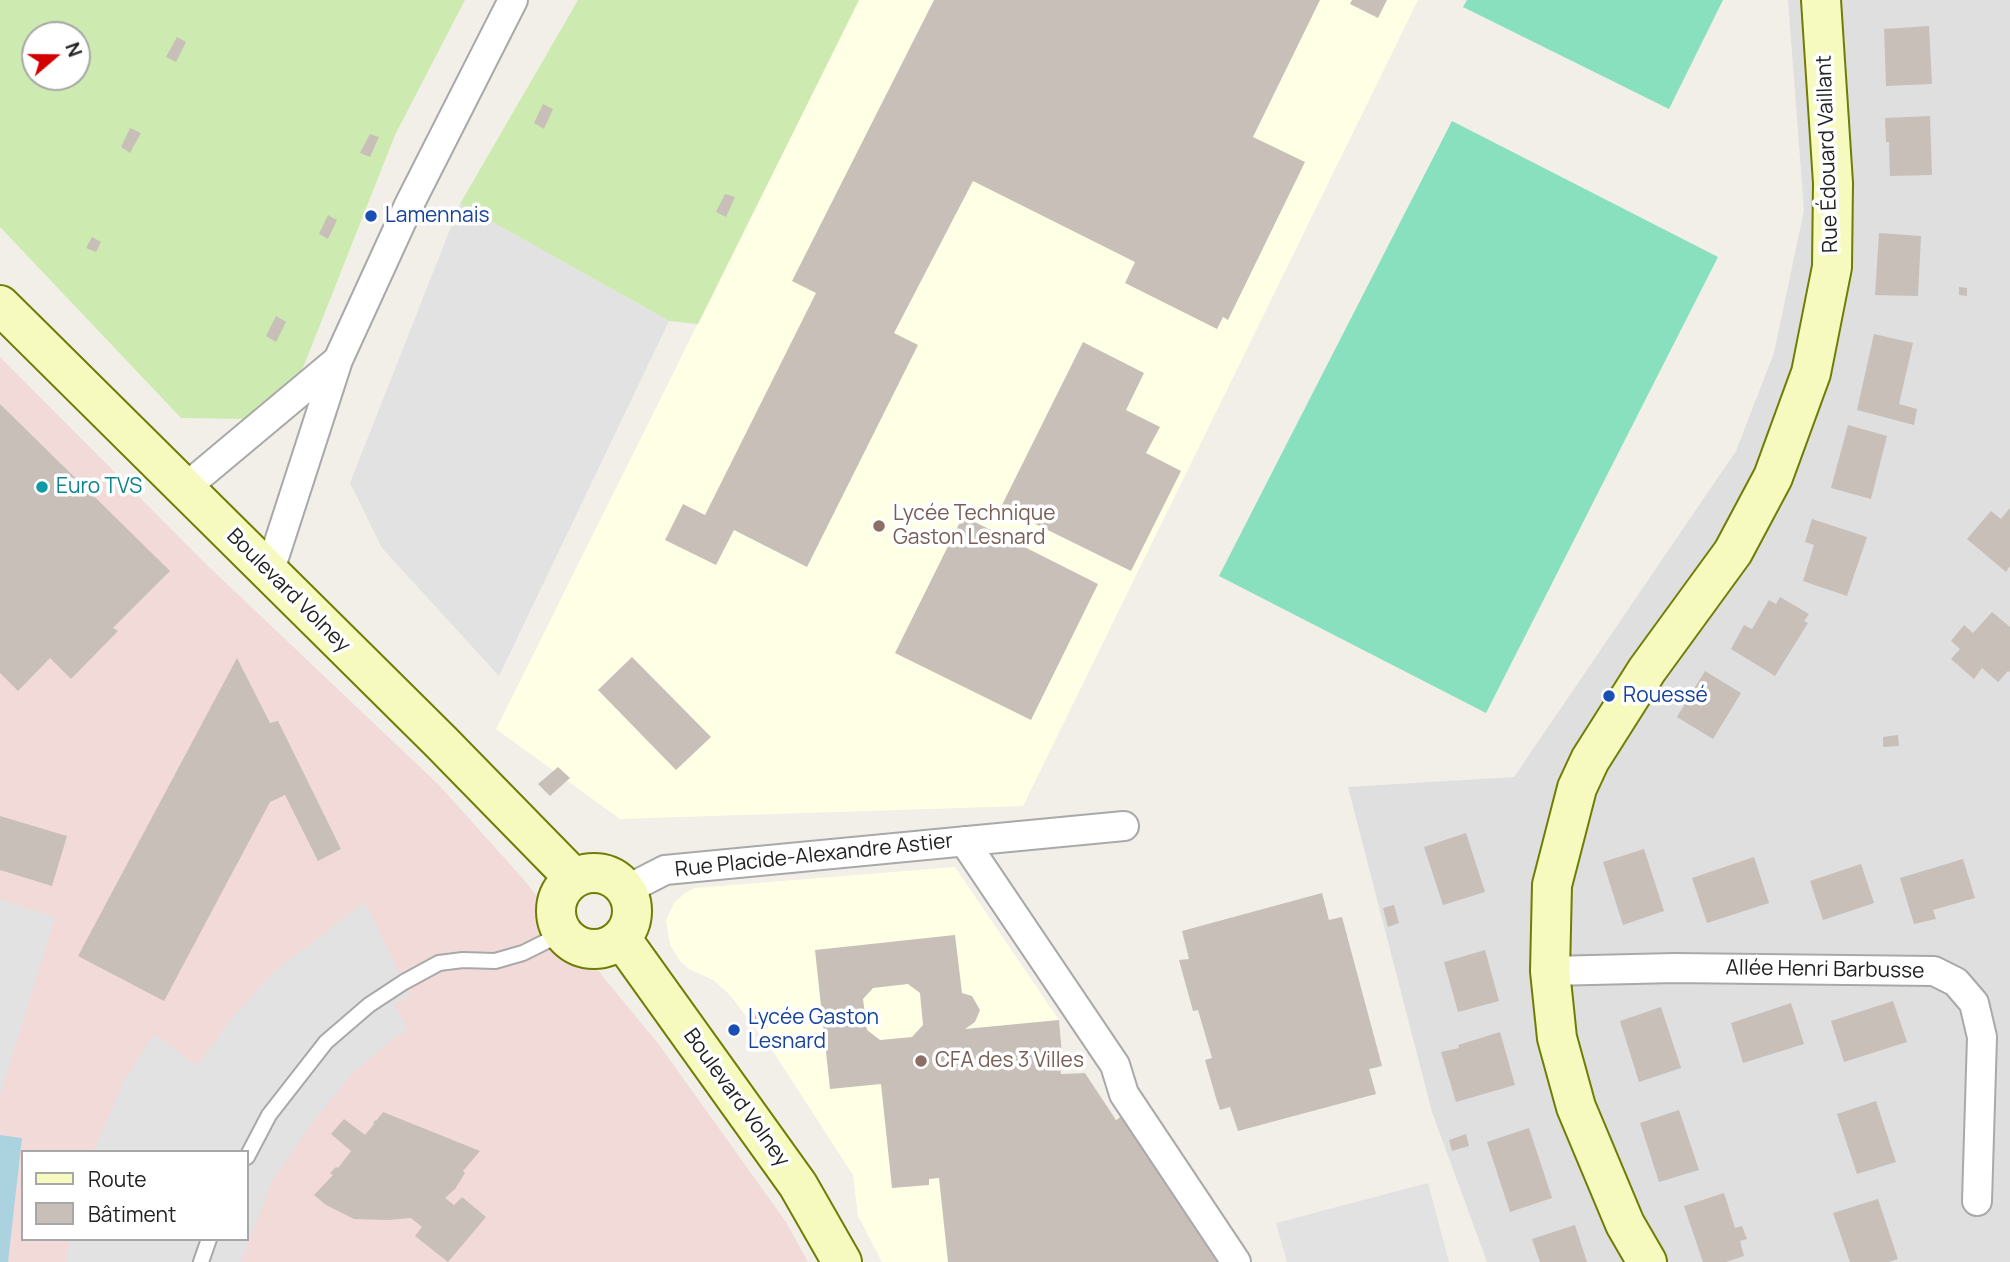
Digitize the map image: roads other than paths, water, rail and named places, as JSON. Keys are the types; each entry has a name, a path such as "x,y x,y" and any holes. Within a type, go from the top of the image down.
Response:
{"street":[{"path":"269,573 338,360 409,205 513,0"},
{"name":"Rue Édouard Vaillant","path":"1647,1262 1625,1224 1576,1107 1557,1038 1549,971 1552,885 1577,788 1590,760 1647,670 1733,552 1773,477 1811,373 1832,267 1833,183 1821,0"},
{"name":"Boulevard Volney","path":"0,305 441,742 574,878"},
{"path":"185,488 338,360"},
{"name":"Rue Placide-Alexandre Astier","path":"626,890 665,870 1125,826"},
{"name":"Rue Placide-Alexandre Astier","path":"964,841 1115,1065 1124,1094 1236,1262"},
{"path":"597,872 618,881 626,890 631,902 629,927 611,946 584,948 563,933 557,922 558,897 574,878 597,872"},
{"name":"Boulevard Volney","path":"621,938 798,1185 842,1262"},
{"name":"Allée Henri Barbusse","path":"1549,971 1675,968 1934,971 1956,982 1974,1003 1982,1037 1977,1201"}],"lane":[{"path":"248,1155 269,1115 326,1042 369,1005 439,963 463,960 495,961 523,953 563,933"},
{"path":"201,1262 208,1241"}],"water":[{"path":"0,1135 22,1138 8,1262 0,1262"}],"place":[{"name":"Lamennais","path":"371,216"},
{"name":"Euro TVS","path":"42,487"},
{"name":"Lycée Technique Gaston Lesnard","path":"879,526"},
{"name":"Rouessé","path":"1609,696"},
{"name":"Lycée Gaston Lesnard","path":"734,1030"},
{"name":"CFA des 3 Villes","path":"921,1061"}]}
